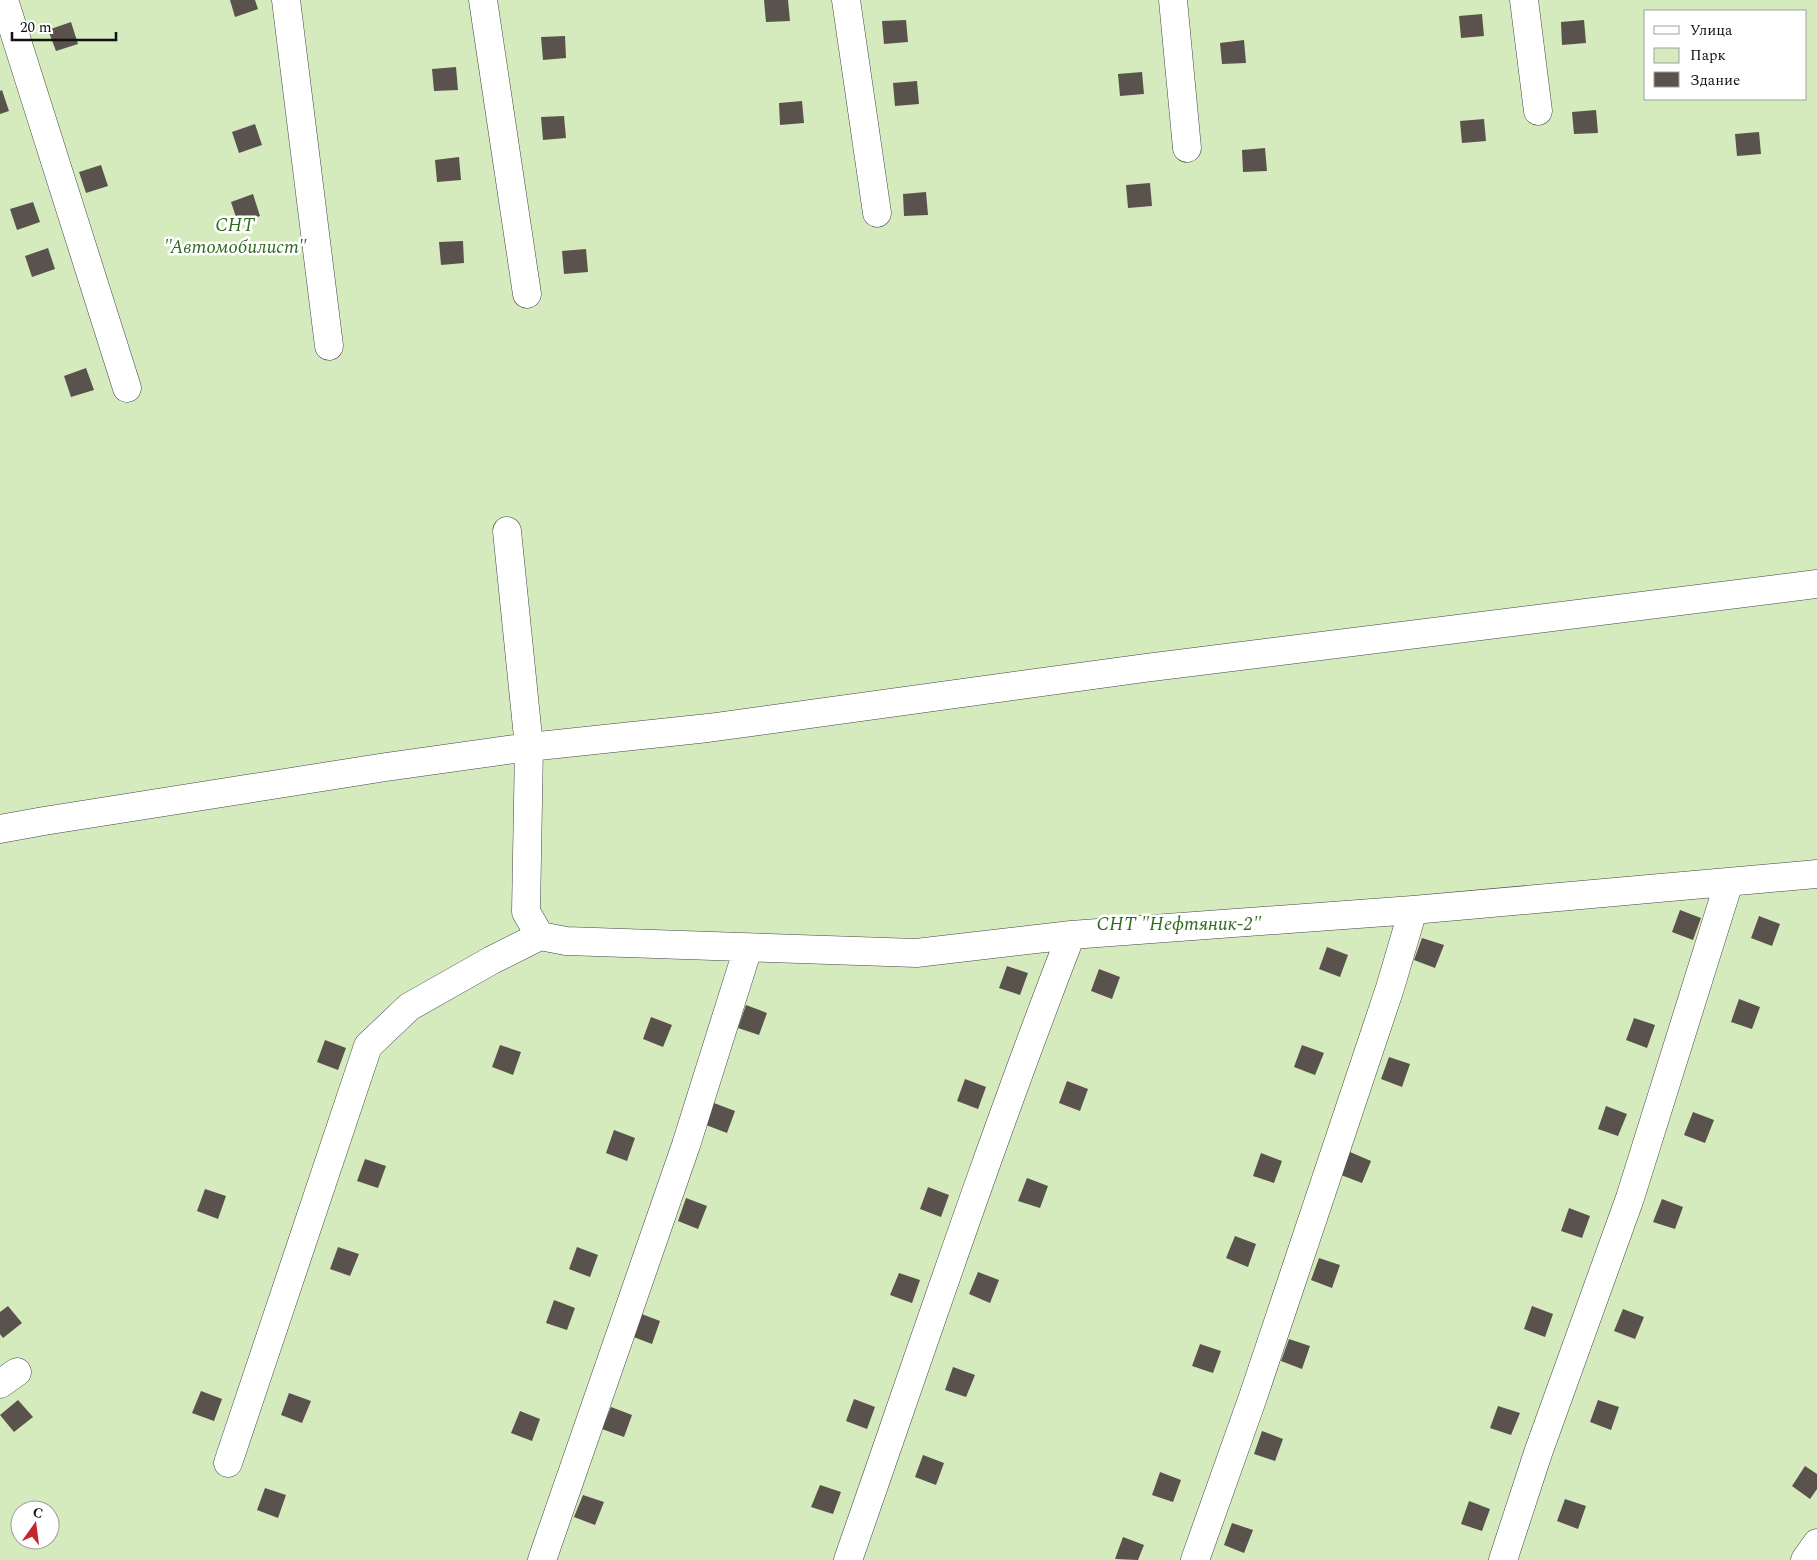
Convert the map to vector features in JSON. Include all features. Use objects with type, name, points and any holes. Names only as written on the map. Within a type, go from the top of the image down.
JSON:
[{"type":"lane","points":[[4,0],[126,388]]},
{"type":"lane","points":[[286,0],[329,346]]},
{"type":"lane","points":[[483,0],[527,294]]},
{"type":"lane","points":[[846,0],[877,212]]},
{"type":"lane","points":[[1173,0],[1187,148]]},
{"type":"lane","points":[[1524,0],[1538,111]]},
{"type":"lane","points":[[507,531],[529,748],[526,912],[540,936]]},
{"type":"lane","points":[[0,829],[376,768],[529,748],[708,728],[1145,668],[1817,584]]},
{"type":"lane","points":[[228,1463],[368,1046],[409,1007],[492,960],[540,936],[566,942],[916,953],[1071,935],[1413,910],[1817,874]]},
{"type":"lane","points":[[1503,1560],[1538,1454],[1630,1198],[1729,882]]},
{"type":"lane","points":[[1195,1560],[1253,1396],[1390,988],[1413,910]]},
{"type":"lane","points":[[848,1560],[944,1284],[1071,935]]},
{"type":"lane","points":[[542,1560],[686,1145],[748,948]]},
{"type":"lane","points":[[1805,1560],[1817,1543]]},
{"type":"green space","name":"СНТ \"Нефтяник-2\"","points":[[0,0],[1817,0],[1817,1560],[0,1560]]},
{"type":"building","points":[[230,0],[255,0],[258,9],[235,17]]},
{"type":"building","points":[[764,0],[788,0],[790,21],[766,22]]},
{"type":"building","points":[[1482,14],[1484,36],[1461,38],[1459,16]]},
{"type":"building","points":[[906,20],[908,42],[884,44],[882,21]]},
{"type":"building","points":[[1584,20],[1586,43],[1562,45],[1561,22]]},
{"type":"building","points":[[71,22],[78,44],[56,51],[48,30]]},
{"type":"building","points":[[565,36],[566,58],[543,60],[541,37]]},
{"type":"building","points":[[1244,40],[1246,63],[1222,64],[1220,43]]},
{"type":"building","points":[[456,67],[458,90],[434,91],[432,69]]},
{"type":"building","points":[[1142,72],[1144,94],[1120,96],[1118,74]]},
{"type":"building","points":[[917,81],[919,104],[895,106],[893,83]]},
{"type":"building","points":[[2,90],[9,111],[0,114],[0,91]]},
{"type":"building","points":[[802,101],[804,123],[780,125],[779,103]]},
{"type":"building","points":[[1596,110],[1598,133],[1574,134],[1572,112]]},
{"type":"building","points":[[564,116],[566,138],[543,140],[541,117]]},
{"type":"building","points":[[1484,119],[1486,141],[1462,143],[1460,121]]},
{"type":"building","points":[[255,124],[262,145],[239,153],[232,132]]},
{"type":"building","points":[[1759,132],[1761,154],[1737,156],[1735,134]]},
{"type":"building","points":[[1265,148],[1267,171],[1243,172],[1242,150]]},
{"type":"building","points":[[459,157],[461,180],[437,182],[435,160]]},
{"type":"building","points":[[101,165],[108,186],[86,193],[79,172]]},
{"type":"building","points":[[1150,183],[1152,206],[1128,208],[1126,185]]},
{"type":"building","points":[[926,192],[928,215],[904,216],[903,194]]},
{"type":"building","points":[[253,194],[260,216],[238,223],[231,202]]},
{"type":"building","points":[[33,202],[40,222],[17,230],[10,209]]},
{"type":"building","points":[[463,241],[464,263],[441,265],[439,242]]},
{"type":"building","points":[[48,248],[55,269],[32,277],[25,256]]},
{"type":"building","points":[[586,249],[588,272],[564,274],[562,251]]},
{"type":"building","points":[[86,368],[94,390],[71,397],[64,376]]},
{"type":"building","points":[[1680,910],[1701,918],[1693,940],[1672,932]]},
{"type":"building","points":[[1759,916],[1780,924],[1772,946],[1751,938]]},
{"type":"building","points":[[1422,938],[1444,945],[1435,968],[1414,960]]},
{"type":"building","points":[[1327,947],[1348,955],[1340,977],[1319,969]]},
{"type":"building","points":[[1007,966],[1028,973],[1020,995],[999,988]]},
{"type":"building","points":[[1099,969],[1120,977],[1112,999],[1091,991]]},
{"type":"building","points":[[1739,999],[1760,1007],[1752,1029],[1731,1022]]},
{"type":"building","points":[[746,1005],[767,1013],[759,1035],[738,1028]]},
{"type":"building","points":[[651,1017],[672,1025],[663,1047],[643,1039]]},
{"type":"building","points":[[1634,1018],[1655,1025],[1647,1048],[1626,1040]]},
{"type":"building","points":[[325,1040],[346,1048],[338,1070],[317,1062]]},
{"type":"building","points":[[500,1045],[521,1052],[513,1075],[492,1067]]},
{"type":"building","points":[[1302,1045],[1324,1053],[1315,1075],[1294,1067]]},
{"type":"building","points":[[1389,1057],[1410,1064],[1402,1087],[1381,1079]]},
{"type":"building","points":[[965,1079],[986,1087],[978,1109],[957,1101]]},
{"type":"building","points":[[1067,1081],[1088,1089],[1080,1111],[1059,1103]]},
{"type":"building","points":[[714,1103],[735,1111],[727,1133],[706,1125]]},
{"type":"building","points":[[1606,1106],[1627,1114],[1618,1136],[1598,1129]]},
{"type":"building","points":[[1693,1112],[1714,1120],[1705,1143],[1684,1135]]},
{"type":"building","points":[[614,1130],[635,1138],[627,1161],[606,1153]]},
{"type":"building","points":[[1350,1152],[1371,1161],[1362,1183],[1341,1175]]},
{"type":"building","points":[[1261,1153],[1282,1161],[1274,1183],[1253,1176]]},
{"type":"building","points":[[365,1159],[386,1166],[378,1188],[357,1181]]},
{"type":"building","points":[[1027,1178],[1048,1186],[1040,1208],[1018,1201]]},
{"type":"building","points":[[928,1187],[949,1195],[941,1217],[920,1209]]},
{"type":"building","points":[[205,1189],[226,1196],[218,1219],[197,1211]]},
{"type":"building","points":[[686,1198],[707,1206],[698,1229],[678,1221]]},
{"type":"building","points":[[1662,1199],[1683,1207],[1675,1229],[1653,1222]]},
{"type":"building","points":[[1569,1208],[1590,1216],[1582,1238],[1561,1231]]},
{"type":"building","points":[[1235,1236],[1256,1244],[1248,1267],[1226,1258]]},
{"type":"building","points":[[338,1247],[359,1254],[350,1276],[330,1269]]},
{"type":"building","points":[[577,1247],[598,1255],[590,1277],[569,1269]]},
{"type":"building","points":[[1319,1258],[1340,1265],[1332,1288],[1311,1280]]},
{"type":"building","points":[[978,1272],[999,1280],[990,1303],[969,1294]]},
{"type":"building","points":[[899,1273],[920,1280],[912,1303],[890,1295]]},
{"type":"building","points":[[554,1300],[575,1308],[567,1330],[546,1323]]},
{"type":"building","points":[[8,1306],[22,1323],[3,1338],[0,1334],[0,1312]]},
{"type":"building","points":[[1532,1306],[1553,1314],[1545,1337],[1524,1329]]},
{"type":"building","points":[[1623,1309],[1644,1317],[1635,1339],[1614,1331]]},
{"type":"building","points":[[639,1313],[660,1321],[652,1344],[631,1336]]},
{"type":"building","points":[[1289,1339],[1310,1346],[1302,1369],[1281,1361]]},
{"type":"building","points":[[1200,1344],[1221,1351],[1213,1373],[1192,1366]]},
{"type":"building","points":[[953,1367],[975,1375],[966,1397],[945,1390]]},
{"type":"building","points":[[201,1391],[222,1399],[214,1421],[192,1413]]},
{"type":"building","points":[[289,1393],[311,1401],[302,1423],[281,1415]]},
{"type":"building","points":[[854,1399],[875,1407],[867,1429],[846,1421]]},
{"type":"building","points":[[18,1400],[33,1417],[14,1432],[0,1415]]},
{"type":"building","points":[[1598,1400],[1619,1407],[1611,1430],[1590,1422]]},
{"type":"building","points":[[1498,1406],[1520,1413],[1511,1435],[1490,1428]]},
{"type":"building","points":[[611,1407],[632,1415],[624,1437],[602,1429]]},
{"type":"building","points":[[520,1411],[540,1419],[532,1441],[511,1433]]},
{"type":"building","points":[[1262,1431],[1283,1439],[1275,1461],[1254,1454]]},
{"type":"building","points":[[923,1455],[944,1463],[936,1485],[915,1477]]},
{"type":"building","points":[[1805,1466],[1817,1474],[1817,1489],[1810,1499],[1792,1486]]},
{"type":"building","points":[[1160,1472],[1181,1480],[1173,1502],[1152,1495]]},
{"type":"building","points":[[820,1485],[841,1492],[833,1514],[811,1507]]},
{"type":"building","points":[[265,1488],[286,1495],[278,1518],[257,1510]]},
{"type":"building","points":[[583,1495],[604,1502],[595,1525],[574,1517]]},
{"type":"building","points":[[1565,1499],[1586,1506],[1578,1529],[1557,1521]]},
{"type":"building","points":[[1469,1501],[1490,1509],[1482,1531],[1461,1524]]},
{"type":"building","points":[[1232,1523],[1253,1530],[1244,1553],[1224,1545]]},
{"type":"building","points":[[1123,1537],[1144,1545],[1138,1560],[1115,1559]]},
{"type":"park label","name":"СНТ \"Автомобилист\"","points":[[235,235]]}]
